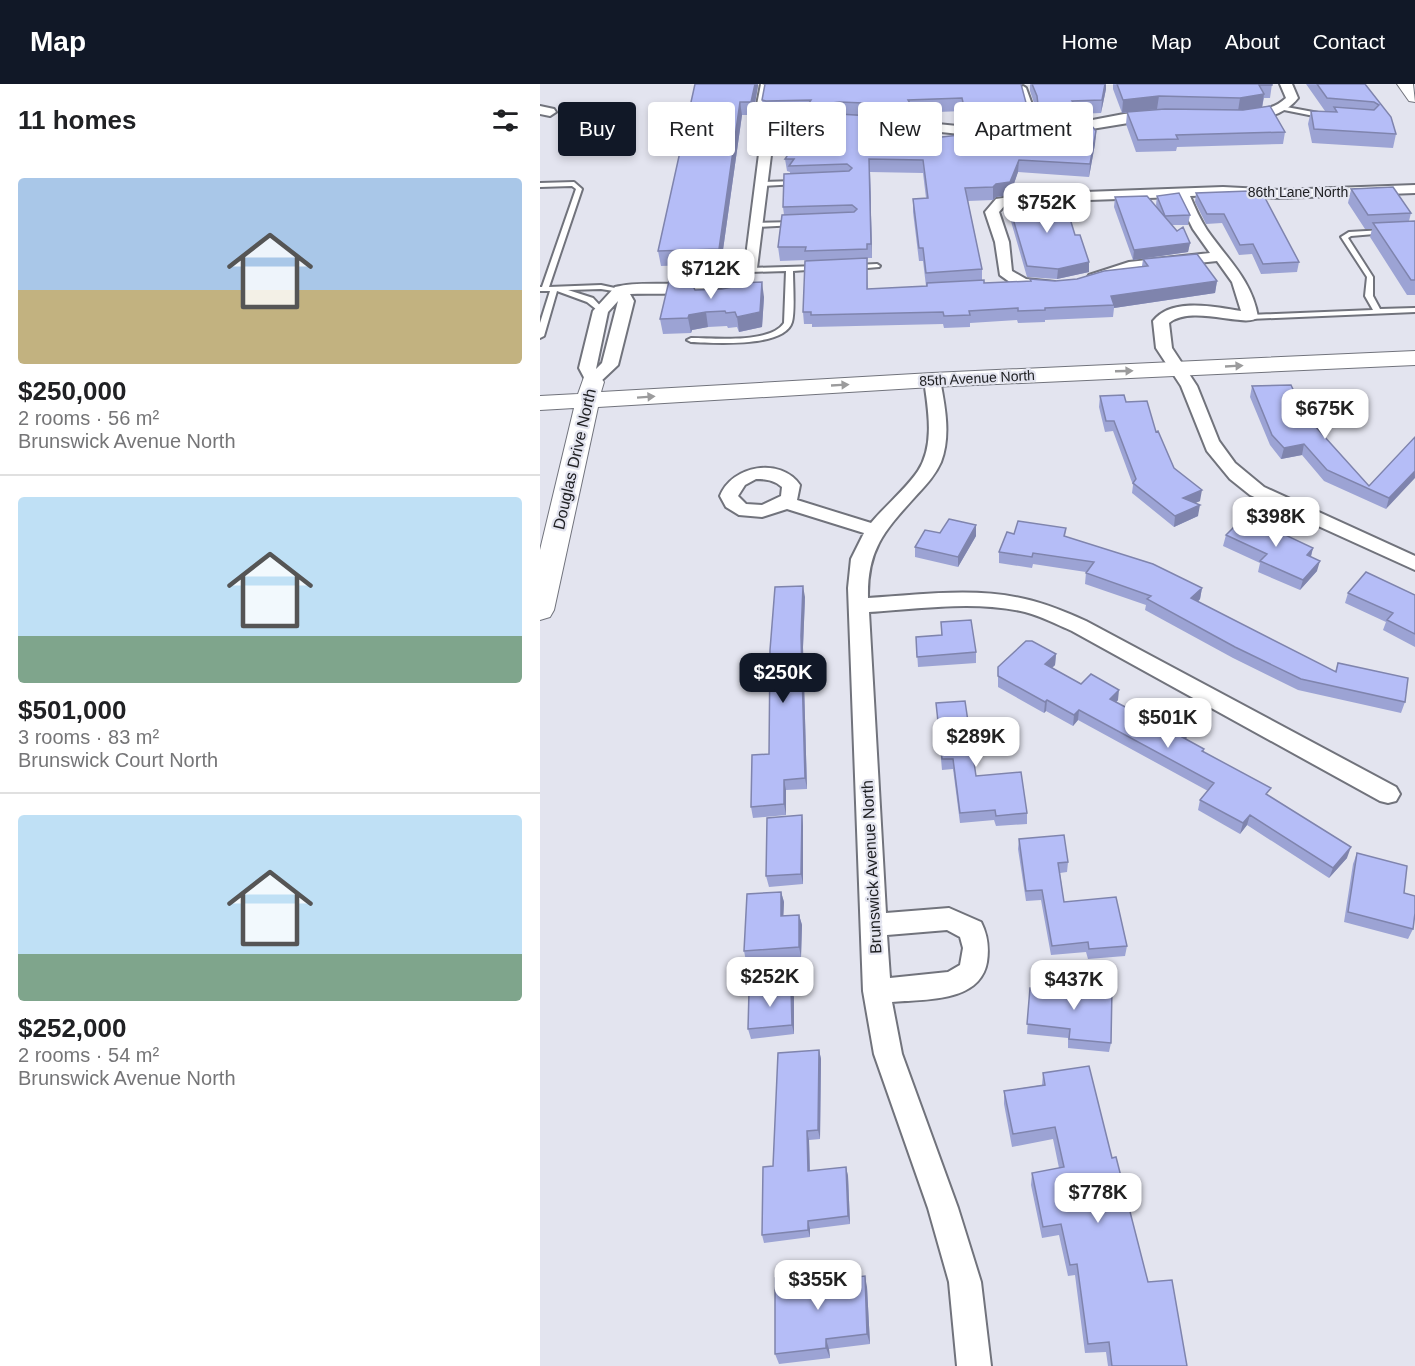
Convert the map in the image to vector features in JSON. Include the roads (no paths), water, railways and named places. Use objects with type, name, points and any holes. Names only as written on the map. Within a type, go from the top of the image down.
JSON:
[{"type":"main road","points":[[1405,84],[1415,97]]},
{"type":"main road","name":"85th Avenue North","points":[[540,403],[590,389],[847,364],[1415,338]]},
{"type":"main road","name":"85th Avenue North","points":[[540,382],[590,389],[932,380],[1415,358]]},
{"type":"main road","points":[[1350,361],[1394,366],[1415,365]]},
{"type":"main road","name":"Douglas Drive North","points":[[540,609],[551,545],[590,389]]},
{"type":"street","points":[[1230,115],[1256,115],[1281,108],[1292,98],[1286,84]]},
{"type":"street","points":[[1093,123],[1137,116],[1173,114]]},
{"type":"street","points":[[620,290],[722,284],[735,281],[750,270],[765,156]]},
{"type":"street","name":"86th Lane North","points":[[1014,280],[1005,272],[1002,242],[992,212],[1001,202],[1030,198],[1223,191],[1266,195],[1415,189]]},
{"type":"street","points":[[1182,193],[1193,218],[1234,271],[1244,288],[1250,317],[1204,311],[1174,313],[1161,321],[1162,349],[1187,382],[1207,437],[1218,457],[1257,491],[1414,562]]},
{"type":"street","points":[[1084,282],[1129,266],[1221,256]]},
{"type":"street","points":[[1014,280],[1036,285],[1065,284]]},
{"type":"street","name":"Douglas Drive North","points":[[620,290],[626,301],[610,365],[590,389],[587,368],[601,311],[620,290]]},
{"type":"street","name":"Brunswick Avenue North","points":[[932,380],[938,428],[935,449],[928,469],[914,488],[874,530],[858,567],[858,606],[877,991],[888,1054],[943,1209],[965,1282],[974,1366]]},
{"type":"street","points":[[785,502],[874,530]]},
{"type":"street","points":[[858,606],[986,601],[1019,604],[1050,613],[1079,626],[1388,794]]},
{"type":"street","points":[[873,925],[949,919],[972,930],[975,948],[972,971],[953,984],[877,991]]},
{"type":"lane","points":[[760,102],[763,85]]},
{"type":"lane","points":[[1023,88],[1028,102]]},
{"type":"lane","points":[[1281,108],[1328,116]]},
{"type":"lane","points":[[761,184],[804,183]]},
{"type":"lane","points":[[540,185],[574,184],[579,189],[546,288],[540,336]]},
{"type":"lane","points":[[756,225],[799,224]]},
{"type":"lane","points":[[1378,312],[1369,296],[1371,277],[1344,237],[1349,234],[1396,232]]},
{"type":"lane","points":[[845,267],[877,266]]},
{"type":"lane","points":[[750,270],[823,268]]},
{"type":"lane","points":[[691,340],[756,338],[782,333],[788,323],[790,269]]},
{"type":"lane","points":[[999,284],[1014,280]]},
{"type":"lane","points":[[546,288],[601,287],[620,290]]},
{"type":"lane","points":[[546,288],[590,300],[601,311]]},
{"type":"lane","points":[[1250,317],[1415,310]]}]
